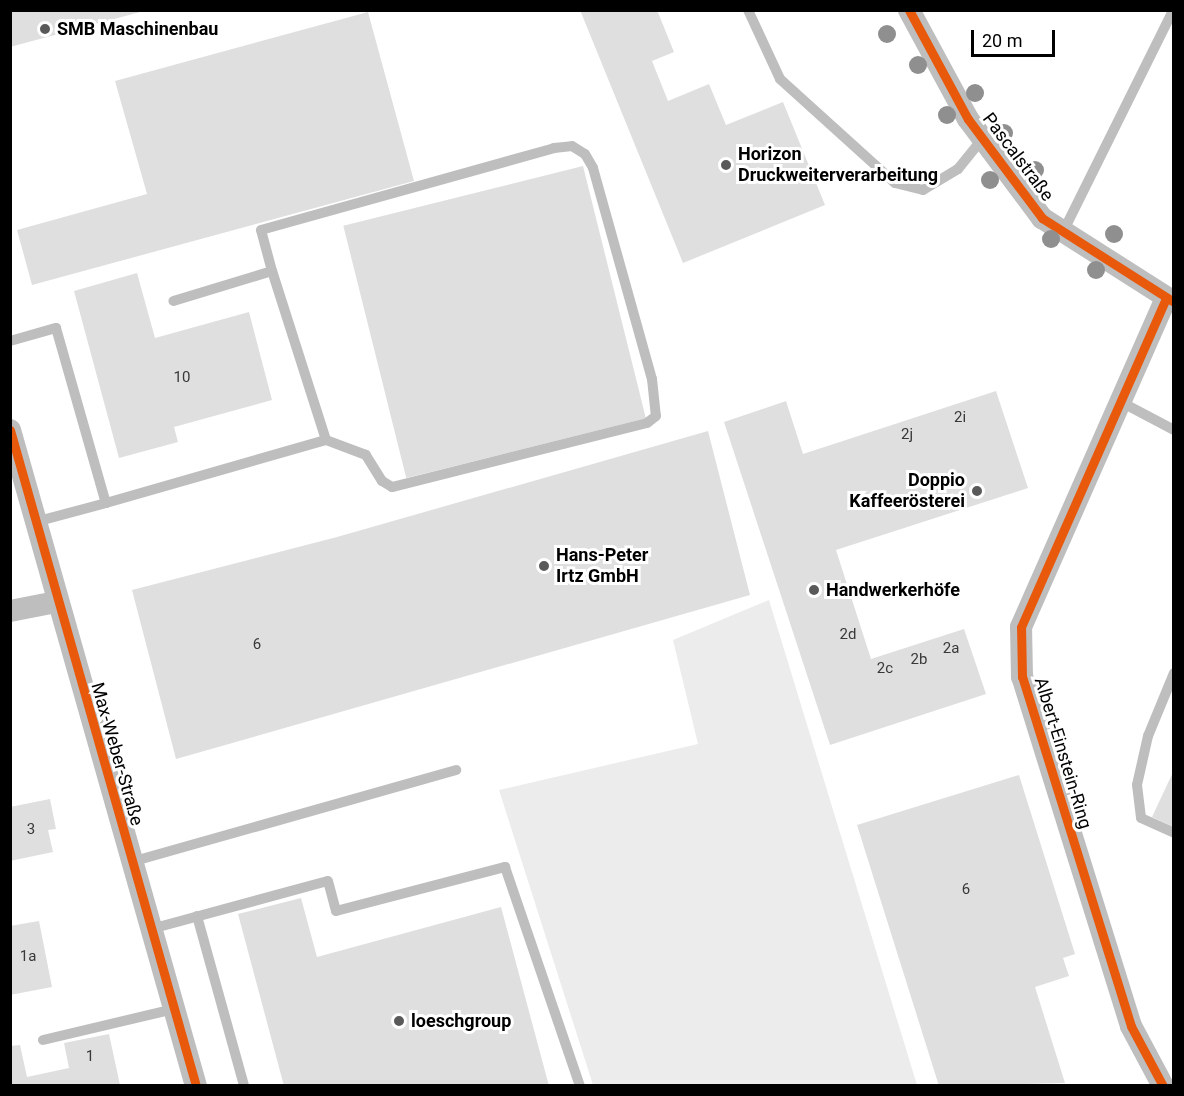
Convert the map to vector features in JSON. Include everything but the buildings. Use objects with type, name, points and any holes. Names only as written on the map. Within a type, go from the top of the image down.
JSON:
[{"type":"street","name":"Pascalstraße","points":[[909,10],[982,138],[1042,218],[1170,300]]},
{"type":"street","name":"Albert-Einstein-Ring","points":[[1163,1086],[1131,1026],[1022,677],[1021,627],[1121,402],[1170,300]]},
{"type":"street","name":"Max-Weber-Straße","points":[[10,430],[56,602],[196,1086]]},
{"type":"street","points":[[10,611],[56,602]]},
{"type":"lane","points":[[748,10],[780,79],[896,183],[922,190],[958,169],[982,138]]},
{"type":"lane","points":[[1064,232],[1173,10]]},
{"type":"lane","points":[[35,522],[326,440],[366,455],[382,481],[392,487],[647,423],[656,416],[652,379],[593,168],[585,154],[572,146],[554,148],[261,230],[326,440]]},
{"type":"lane","points":[[173,301],[272,271]]},
{"type":"lane","points":[[10,341],[56,328],[106,503]]},
{"type":"lane","points":[[1121,402],[1173,430]]},
{"type":"lane","points":[[1173,674],[1148,736],[1137,785],[1141,818],[1173,833]]},
{"type":"lane","points":[[131,862],[456,770]]},
{"type":"lane","points":[[150,929],[328,881],[336,911],[505,867],[580,1086]]},
{"type":"lane","points":[[198,916],[244,1086]]},
{"type":"lane","points":[[43,1040],[174,1009]]},
{"type":"shaded area","points":[[769,600],[917,1085],[593,1085],[499,790],[698,744],[673,640]]},
{"type":"cycle path","points":[[909,10],[968,119],[1042,218],[1174,302]]},
{"type":"cycle path","points":[[1163,1086],[1131,1026],[1022,677],[1021,627],[1166,299]]},
{"type":"cycle path","points":[[10,430],[196,1086]]},
{"type":"place","name":"SMB Maschinenbau","points":[[45,29]]},
{"type":"place","name":"Horizon Druckweiterverarbeitung","points":[[726,165]]},
{"type":"place","name":"Doppio Kaffeerösterei","points":[[977,491]]},
{"type":"place","name":"Hans-Peter Irtz GmbH","points":[[544,566]]},
{"type":"place","name":"Handwerkerhöfe","points":[[814,590]]},
{"type":"place","name":"loeschgroup","points":[[399,1021]]}]
